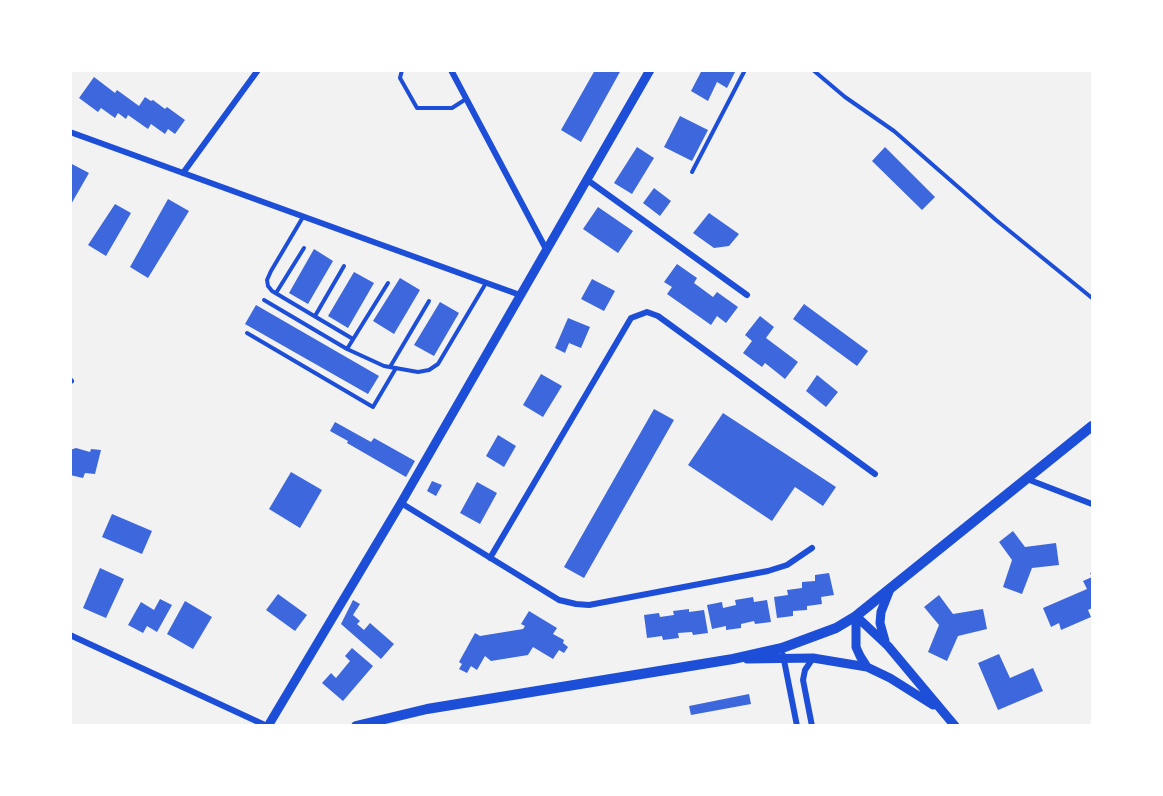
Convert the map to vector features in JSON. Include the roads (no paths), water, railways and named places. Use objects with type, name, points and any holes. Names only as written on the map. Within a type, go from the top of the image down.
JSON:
[{"type":"main road","points":[[356,726],[427,709],[733,659],[783,653],[856,616],[1092,426]]},
{"type":"street","points":[[183,173],[258,70]]},
{"type":"street","points":[[451,70],[546,249]]},
{"type":"street","points":[[70,634],[268,726],[401,503],[650,70]]},
{"type":"street","points":[[70,132],[520,295]]},
{"type":"street","points":[[586,179],[747,295]]},
{"type":"street","points":[[490,558],[631,318],[646,312],[658,316],[875,474]]},
{"type":"street","points":[[1026,479],[1092,504]]},
{"type":"street","points":[[401,503],[559,600],[576,604],[589,605],[768,571],[787,565],[812,548]]},
{"type":"street","points":[[888,646],[880,623],[881,612],[890,589]]},
{"type":"street","points":[[856,616],[888,646],[955,726]]},
{"type":"street","points":[[856,616],[856,647],[867,667]]},
{"type":"street","points":[[797,726],[783,653],[867,667],[890,678],[942,711]]},
{"type":"street","points":[[812,726],[803,680],[805,670],[813,658]]},
{"type":"lane","points":[[402,70],[400,78],[417,108],[452,108],[466,99]]},
{"type":"lane","points":[[692,172],[745,70]]},
{"type":"lane","points":[[813,70],[845,97],[894,131],[996,220],[1092,298]]},
{"type":"lane","points":[[303,216],[267,280],[268,286],[353,339]]},
{"type":"lane","points":[[276,293],[304,248]]},
{"type":"lane","points":[[315,316],[344,266]]},
{"type":"lane","points":[[264,300],[347,349],[393,368],[418,372],[429,370],[438,364],[486,282]]},
{"type":"lane","points":[[347,349],[388,283]]},
{"type":"lane","points":[[247,333],[373,407],[429,301]]}]
